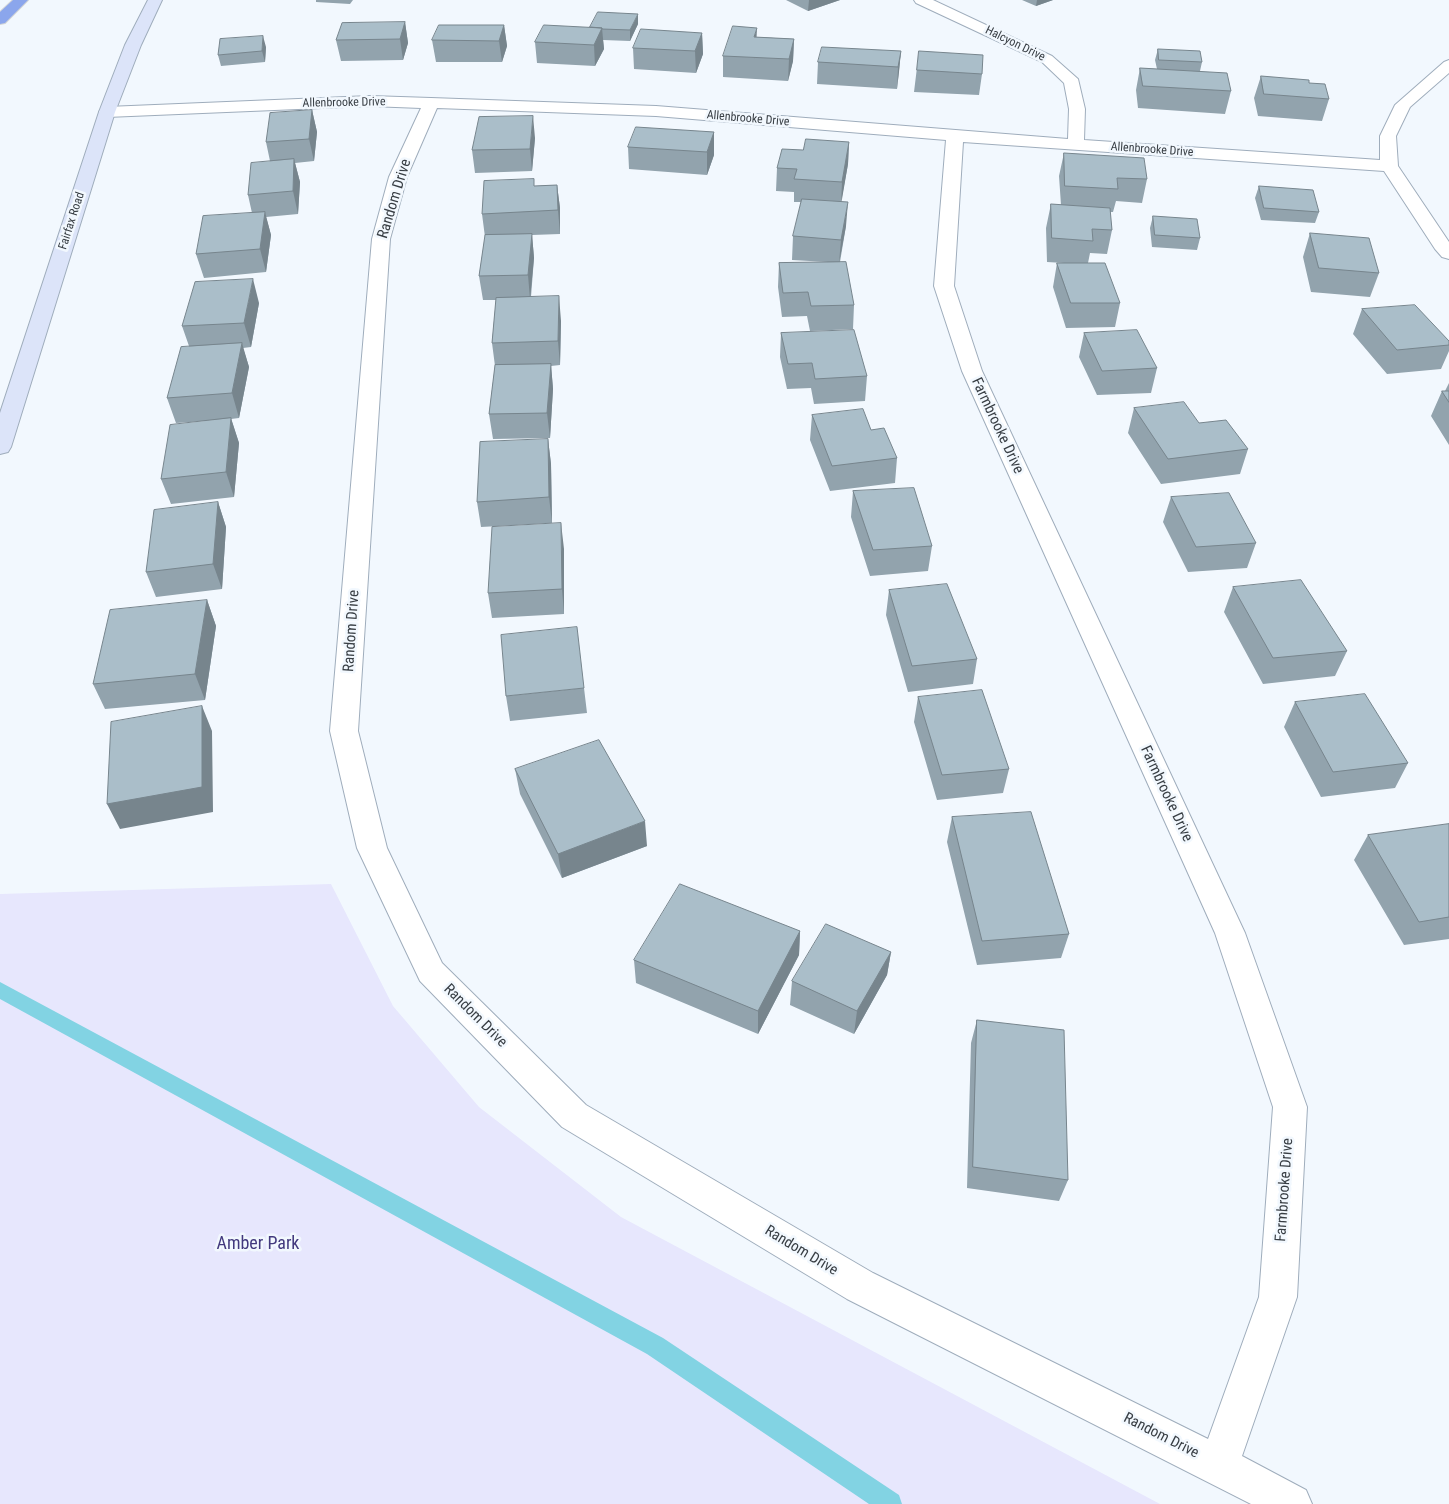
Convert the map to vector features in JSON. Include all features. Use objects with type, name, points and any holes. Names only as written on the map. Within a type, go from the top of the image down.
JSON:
[{"type":"highway","points":[[0,20],[21,0]]},
{"type":"street","name":"Fairfax Road","points":[[0,448],[107,112],[133,45],[156,0]]},
{"type":"street","name":"Halcyon Drive","points":[[921,0],[1047,58],[1072,82],[1077,109],[1076,145]]},
{"type":"street","points":[[1449,65],[1403,105],[1388,136],[1389,166],[1449,253]]},
{"type":"street","name":"Allenbrooke Drive","points":[[107,112],[370,101],[656,112],[1076,145],[1389,166]]},
{"type":"street","name":"Random Drive","points":[[431,103],[398,178],[381,239],[344,732],[372,848],[431,972],[574,1116],[860,1286],[1292,1504]]},
{"type":"street","name":"Farmbrooke Drive","points":[[955,136],[944,286],[972,371],[1230,933],[1290,1107],[1278,1297],[1219,1466]]},
{"type":"green space","name":"Amber Park","points":[[331,884],[393,1006],[479,1107],[621,1217],[1160,1504],[0,1504],[0,894]]},
{"type":"building","points":[[598,12],[638,14],[630,30],[590,27]]},
{"type":"building","points":[[405,22],[400,39],[336,40],[342,23]]},
{"type":"building","points":[[439,25],[504,25],[499,41],[432,40]]},
{"type":"building","points":[[544,25],[602,28],[594,45],[535,42]]},
{"type":"building","points":[[733,26],[757,28],[754,37],[794,39],[789,59],[723,56]]},
{"type":"building","points":[[641,29],[702,33],[695,51],[633,48]]},
{"type":"building","points":[[263,36],[262,51],[218,55],[220,39]]},
{"type":"building","points":[[822,47],[901,51],[898,67],[818,62]]},
{"type":"building","points":[[1158,49],[1200,51],[1202,62],[1159,60]]},
{"type":"building","points":[[919,51],[983,55],[982,74],[917,70]]},
{"type":"building","points":[[1140,68],[1227,73],[1231,91],[1143,86]]},
{"type":"building","points":[[1261,76],[1309,80],[1309,83],[1325,84],[1329,99],[1264,94]]},
{"type":"building","points":[[312,110],[309,139],[266,142],[270,113]]},
{"type":"building","points":[[533,116],[530,149],[472,150],[479,117]]},
{"type":"building","points":[[636,127],[714,132],[707,152],[628,147]]},
{"type":"building","points":[[806,139],[849,142],[842,182],[794,179],[797,169],[777,168],[782,149],[803,150]]},
{"type":"building","points":[[1064,153],[1144,158],[1147,179],[1117,178],[1118,189],[1065,186]]},
{"type":"building","points":[[294,159],[293,191],[248,195],[251,163]]},
{"type":"building","points":[[534,179],[534,186],[557,185],[558,210],[482,214],[484,181]]},
{"type":"building","points":[[1259,186],[1313,190],[1319,212],[1264,208]]},
{"type":"building","points":[[802,199],[848,202],[841,240],[793,236]]},
{"type":"building","points":[[1051,204],[1110,208],[1112,230],[1092,229],[1093,241],[1052,238]]},
{"type":"building","points":[[265,212],[260,249],[196,254],[203,216]]},
{"type":"building","points":[[1153,216],[1197,219],[1200,238],[1155,235]]},
{"type":"building","points":[[1310,233],[1369,238],[1379,273],[1319,268]]},
{"type":"building","points":[[532,234],[528,275],[479,276],[485,235]]},
{"type":"building","points":[[846,262],[854,305],[811,306],[808,292],[783,293],[779,263]]},
{"type":"building","points":[[1057,263],[1105,263],[1120,303],[1071,303]]},
{"type":"building","points":[[253,279],[244,323],[182,326],[195,282]]},
{"type":"building","points":[[559,296],[558,341],[492,343],[496,298]]},
{"type":"building","points":[[1415,305],[1449,341],[1449,345],[1397,350],[1362,309]]},
{"type":"building","points":[[854,330],[867,376],[815,379],[812,363],[788,364],[781,333]]},
{"type":"building","points":[[1137,330],[1157,368],[1102,371],[1084,333]]},
{"type":"building","points":[[242,343],[232,393],[167,398],[181,347]]},
{"type":"building","points":[[551,364],[547,413],[489,414],[495,365]]},
{"type":"building","points":[[1442,391],[1449,391],[1449,402]]},
{"type":"building","points":[[1184,402],[1199,423],[1226,420],[1248,449],[1168,459],[1134,408]]},
{"type":"building","points":[[863,409],[871,430],[884,428],[897,458],[832,466],[812,415]]},
{"type":"building","points":[[231,418],[226,472],[161,479],[170,425]]},
{"type":"building","points":[[548,439],[549,497],[477,502],[480,442]]},
{"type":"building","points":[[914,488],[932,546],[873,550],[853,491]]},
{"type":"building","points":[[1229,493],[1256,543],[1196,547],[1171,497]]},
{"type":"building","points":[[218,502],[213,564],[146,572],[154,510]]},
{"type":"building","points":[[561,523],[562,589],[488,593],[492,527]]},
{"type":"building","points":[[1301,580],[1347,651],[1273,658],[1233,587]]},
{"type":"building","points":[[947,584],[977,659],[912,666],[889,590]]},
{"type":"building","points":[[207,600],[195,674],[93,684],[110,610]]},
{"type":"building","points":[[577,627],[584,688],[506,696],[501,635]]},
{"type":"building","points":[[982,690],[1009,769],[942,775],[918,697]]},
{"type":"building","points":[[1365,694],[1408,763],[1333,772],[1295,702]]},
{"type":"building","points":[[202,706],[202,787],[107,804],[111,722]]},
{"type":"building","points":[[599,740],[645,821],[558,854],[515,769]]},
{"type":"building","points":[[1031,812],[1069,934],[982,941],[952,817]]},
{"type":"building","points":[[1449,824],[1449,917],[1419,922],[1368,835]]},
{"type":"building","points":[[680,884],[800,931],[758,1011],[634,960]]},
{"type":"building","points":[[826,924],[891,952],[857,1011],[792,981]]},
{"type":"building","points":[[977,1020],[1064,1030],[1068,1180],[973,1167]]},
{"type":"waterway","points":[[0,990],[655,1346],[890,1504]]}]
